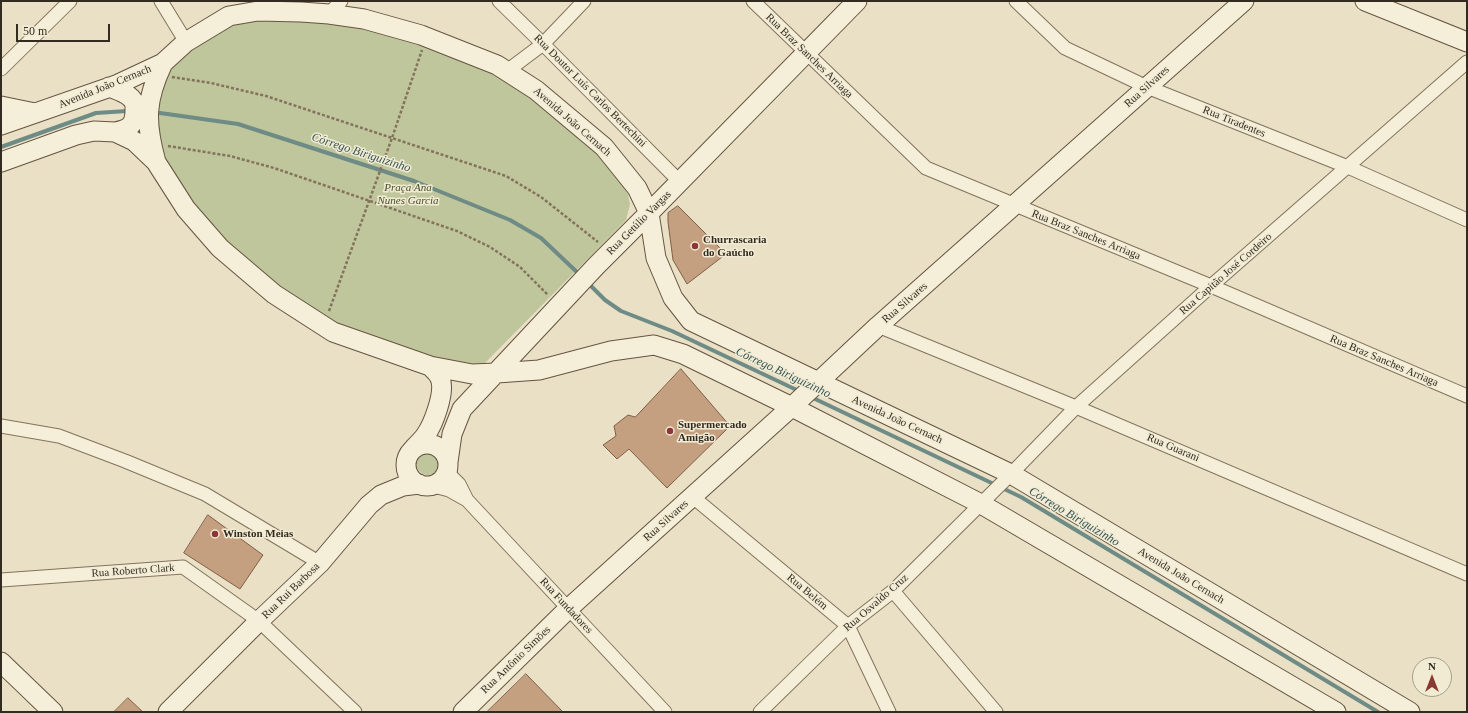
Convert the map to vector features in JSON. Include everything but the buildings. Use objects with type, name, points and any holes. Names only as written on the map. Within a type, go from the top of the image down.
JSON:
[{"type":"main road","name":"Rua Getúlio Vargas","points":[[447,467],[452,434],[462,409],[596,266],[649,214],[857,1]]},
{"type":"main road","name":"Rua Silvares","points":[[569,608],[805,395],[878,326],[1244,1]]},
{"type":"main road","points":[[1364,1],[1467,42]]},
{"type":"main road","name":"Avenida João Cernach","points":[[1,125],[109,87],[166,70],[186,42],[229,16],[258,11],[302,12],[335,8],[364,19],[421,35],[497,65],[536,90],[604,147],[637,188],[649,214],[656,258],[674,298],[691,321],[805,395],[987,499],[1336,712]]},
{"type":"main road","points":[[159,154],[150,139],[147,120],[149,103],[155,80],[166,70]]},
{"type":"main road","points":[[109,87],[124,92],[132,98],[135,103],[135,116],[133,124],[125,130],[115,132]]},
{"type":"main road","points":[[1,106],[37,113]]},
{"type":"main road","name":"Avenida João Cernach","points":[[1,162],[76,134],[94,131],[115,132],[134,141],[159,154],[186,209],[220,248],[274,294],[333,332],[430,366],[472,374],[538,370],[611,351],[654,345],[805,395],[1008,477],[1410,712]]},
{"type":"main road","points":[[414,448],[426,444],[438,446],[443,450],[447,467],[440,481],[424,485],[413,480],[408,474],[406,468],[406,460],[409,453],[425,436],[437,412],[442,385],[436,371],[430,366]]},
{"type":"main road","name":"Rua Rui Barbosa","points":[[168,712],[259,621],[320,563],[369,505],[381,494],[403,486],[424,485]]},
{"type":"main road","name":"Rua Antônio Simões","points":[[463,712],[569,608]]},
{"type":"main road","points":[[1,662],[53,712]]},
{"type":"street","points":[[1,69],[70,1]]},
{"type":"street","points":[[161,1],[186,42]]},
{"type":"street","name":"Rua Doutor Luís Carlos Bertechini","points":[[499,1],[680,182]]},
{"type":"street","points":[[507,71],[543,44],[584,1]]},
{"type":"street","name":"Rua Braz Sanches Arriaga","points":[[753,1],[806,54],[926,168],[1014,206],[1211,286],[1467,396]]},
{"type":"street","name":"Rua Tiradentes","points":[[1016,1],[1065,48],[1147,87],[1348,167],[1467,220]]},
{"type":"street","name":"Rua Capitão José Cordeiro","points":[[987,499],[1076,407],[1211,286],[1467,62]]},
{"type":"street","name":"Rua Guarani","points":[[878,326],[1076,407],[1467,574]]},
{"type":"street","points":[[1,426],[59,436],[205,494],[320,563]]},
{"type":"street","name":"Rua Fundadores","points":[[447,467],[459,484],[467,500],[665,712]]},
{"type":"street","name":"Rua Fundadores","points":[[424,485],[449,490],[467,500]]},
{"type":"street","name":"Rua Belém","points":[[693,497],[848,626],[889,712]]},
{"type":"street","name":"Rua Osvaldo Cruz","points":[[760,712],[848,626],[893,591],[987,499]]},
{"type":"street","name":"Rua Roberto Clark","points":[[1,580],[182,567],[259,621],[355,712]]},
{"type":"street","points":[[893,591],[996,712]]},
{"type":"path","points":[[328,316],[424,46]]},
{"type":"path","points":[[166,70],[211,83],[266,96],[506,176],[541,197],[598,242]]},
{"type":"path","points":[[159,154],[230,156],[274,168],[458,231],[490,247],[520,267],[548,294],[543,300]]},
{"type":"path","points":[[594,247],[603,238]]},
{"type":"green space","name":"Praça Ana Nunes Garcia","points":[[267,18],[330,21],[395,33],[497,71],[583,136],[626,186],[630,204],[626,220],[484,364],[464,366],[438,361],[329,321],[265,279],[214,231],[177,181],[165,162],[152,126],[165,74],[180,57],[218,31],[240,22]]},
{"type":"green space","points":[[423,451],[433,451],[440,458],[440,468],[433,475],[423,475],[416,468],[416,458]]},
{"type":"waterway","name":"Córrego Biriguizinho","points":[[1,147],[96,113],[127,111]]},
{"type":"waterway","name":"Córrego Biriguizinho","points":[[160,113],[238,124],[414,181],[510,220],[541,238],[580,275]]},
{"type":"waterway","name":"Córrego Biriguizinho","points":[[588,283],[605,300],[621,311],[672,331],[801,392]]},
{"type":"waterway","name":"Córrego Biriguizinho","points":[[811,397],[1021,497],[1378,712]]},
{"type":"place","name":"Churrascaria do Gaúcho","points":[[695,246]]},
{"type":"place","name":"Supermercado Amigão","points":[[670,431]]},
{"type":"place","name":"Winston Meias","points":[[215,534]]}]
